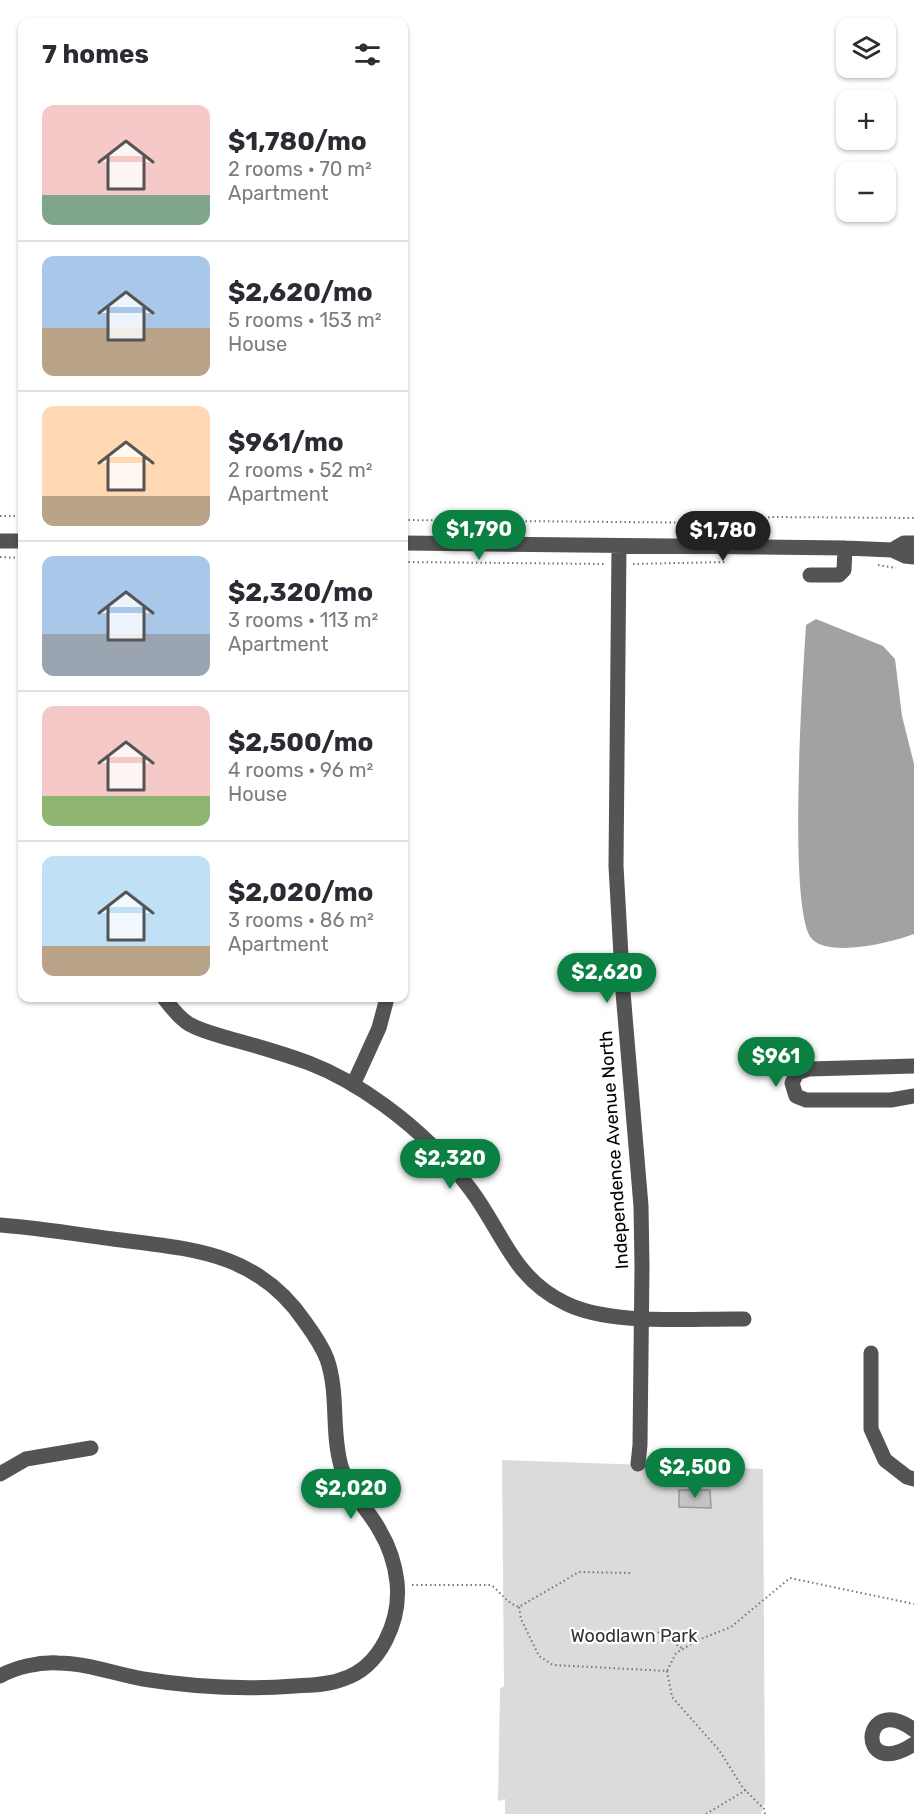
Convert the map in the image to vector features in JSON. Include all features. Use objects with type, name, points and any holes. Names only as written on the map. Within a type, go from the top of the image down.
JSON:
[{"type":"street","points":[[0,541],[18,541]]},
{"type":"street","points":[[408,543],[619,546],[845,556],[892,550],[904,543],[914,543]]},
{"type":"street","name":"Independence Avenue North","points":[[619,546],[616,866],[622,981],[641,1206],[642,1318],[638,1464]]},
{"type":"street","points":[[892,550],[914,557]]},
{"type":"street","points":[[810,575],[839,575],[844,570],[845,556]]},
{"type":"street","points":[[167,1002],[189,1024],[311,1064],[352,1085],[383,1105],[415,1130],[445,1159],[471,1191],[525,1274],[543,1292],[567,1305],[615,1317],[744,1319]]},
{"type":"street","points":[[352,1085],[379,1028],[386,1002]]},
{"type":"street","points":[[914,1066],[809,1069],[798,1073],[792,1083],[796,1096],[806,1100],[891,1100],[914,1096]]},
{"type":"street","points":[[0,1225],[184,1248],[216,1255],[245,1267],[272,1285],[295,1307],[327,1359],[334,1392],[337,1448],[342,1470],[357,1500],[380,1529],[390,1552],[397,1584],[395,1610],[389,1636],[379,1654],[361,1671],[344,1679],[324,1684],[266,1688],[204,1686],[144,1679],[58,1662],[31,1665],[0,1676]]},
{"type":"street","points":[[871,1353],[871,1429],[885,1460],[907,1477],[914,1479]]},
{"type":"street","points":[[0,1474],[26,1459],[91,1448]]},
{"type":"street","points":[[914,1730],[899,1720],[890,1719],[881,1721],[871,1738],[872,1745],[877,1750],[890,1755],[897,1754],[914,1744]]},
{"type":"path","points":[[0,516],[18,516]]},
{"type":"path","points":[[408,520],[727,523],[771,517],[914,518]]},
{"type":"path","points":[[845,556],[891,568],[902,568]]},
{"type":"path","points":[[0,557],[18,558]]},
{"type":"path","points":[[408,562],[696,564],[729,562]]},
{"type":"path","points":[[519,1607],[579,1572],[631,1573]]},
{"type":"path","points":[[765,1814],[764,1809],[746,1790],[719,1750],[672,1697],[667,1671],[676,1653],[731,1627],[790,1578],[914,1604]]},
{"type":"path","points":[[397,1584],[491,1585],[500,1591],[508,1603],[519,1607]]},
{"type":"path","points":[[519,1607],[521,1618],[539,1656],[553,1665],[667,1671]]},
{"type":"path","points":[[631,1632],[658,1632],[683,1649]]},
{"type":"path","points":[[706,1814],[746,1790]]},
{"type":"green space","name":"Woodlawn Park","points":[[502,1460],[763,1469],[765,1802],[761,1814],[505,1814],[505,1799],[498,1801],[500,1689],[504,1686]]},
{"type":"shaded area","points":[[816,619],[883,646],[895,659],[902,716],[914,764],[914,934],[862,947],[821,945],[812,939],[804,920],[798,840],[800,738],[806,625]]},
{"type":"building","points":[[679,1490],[710,1490],[711,1508],[679,1507]]}]
